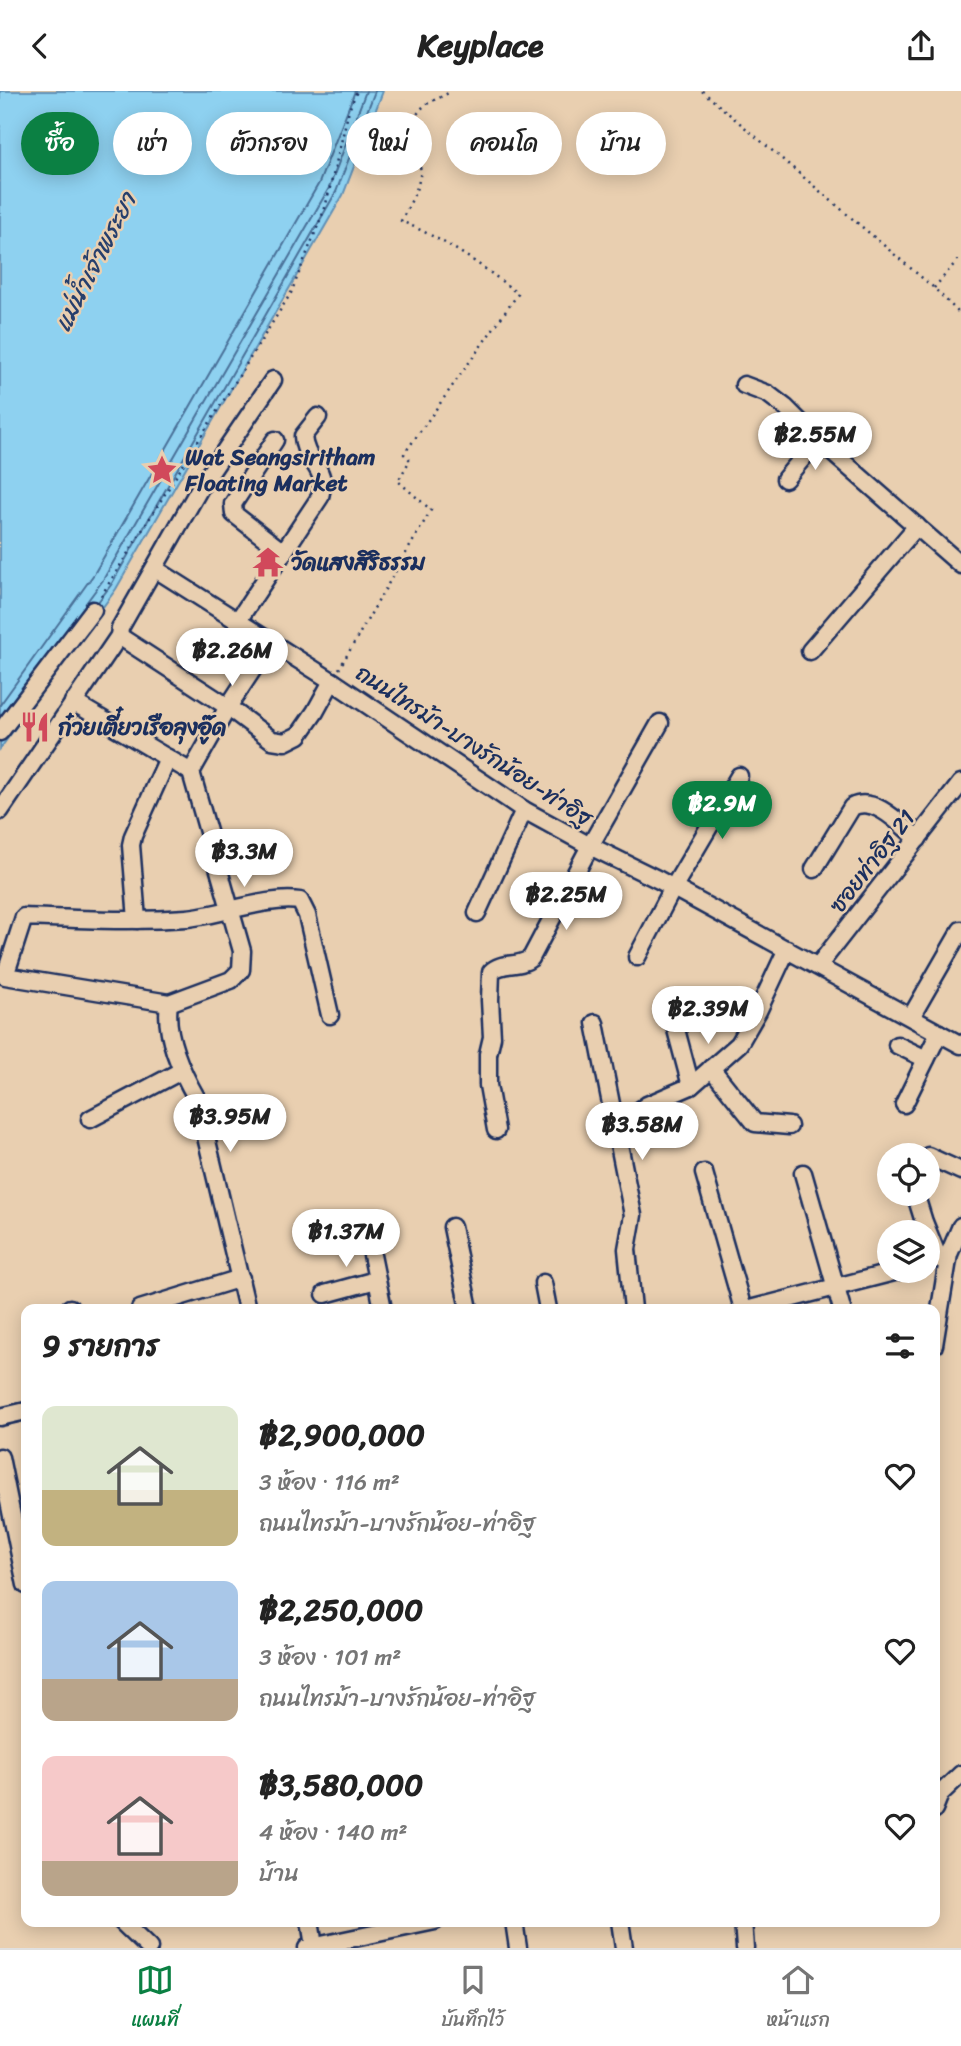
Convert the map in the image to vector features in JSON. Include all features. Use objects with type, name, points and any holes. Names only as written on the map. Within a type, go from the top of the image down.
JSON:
[{"type":"street","points":[[0,811],[119,636],[120,628],[201,486],[273,380]]},
{"type":"street","points":[[744,385],[768,394],[785,407],[818,440],[961,565]]},
{"type":"street","points":[[237,622],[320,497],[323,485],[321,473],[309,458],[303,436],[318,417]]},
{"type":"street","points":[[275,440],[233,504],[234,514],[283,552]]},
{"type":"street","points":[[785,479],[818,440]]},
{"type":"street","points":[[810,651],[917,526]]},
{"type":"street","name":"ถนนไทรม้า-บางรักน้อย-ท่าอิฐ","points":[[157,571],[332,681],[524,810],[787,949],[961,1045]]},
{"type":"street","points":[[0,732],[93,610]]},
{"type":"street","points":[[119,636],[228,707],[272,740],[285,741],[299,735],[316,712],[332,681]]},
{"type":"street","points":[[191,772],[228,707],[270,643]]},
{"type":"street","points":[[73,702],[191,772],[231,910],[242,951],[241,970],[231,981],[169,1003],[5,976],[24,918],[190,918],[231,910],[290,899],[300,901],[307,915],[330,1015]]},
{"type":"street","points":[[496,1130],[488,1085],[488,1055],[492,1037],[491,972],[496,967],[523,964],[531,958],[590,846],[660,723]]},
{"type":"street","points":[[137,920],[131,845],[168,758]]},
{"type":"street","points":[[637,957],[673,888],[739,776]]},
{"type":"street","name":"ซอยท่าอิฐ 21","points":[[818,966],[961,783]]},
{"type":"street","points":[[814,869],[852,807],[861,803],[869,804],[888,815],[918,839]]},
{"type":"street","points":[[477,913],[524,810]]},
{"type":"street","points":[[217,863],[271,855]]},
{"type":"street","points":[[911,1017],[961,930]]},
{"type":"street","points":[[616,1127],[647,1105],[691,1086],[738,1044],[758,1011],[787,949]]},
{"type":"street","points":[[169,1003],[167,1016],[181,1071],[197,1099],[246,1304]]},
{"type":"street","points":[[670,1007],[691,1086]]},
{"type":"street","points":[[595,1023],[633,1215],[627,1249],[632,1304]]},
{"type":"street","points":[[904,1104],[939,1033]]},
{"type":"street","points":[[897,1045],[926,1059]]},
{"type":"street","points":[[711,1068],[755,1123],[789,1126]]},
{"type":"street","points":[[90,1119],[181,1071]]},
{"type":"street","points":[[940,1162],[961,1171]]},
{"type":"street","points":[[704,1173],[742,1304]]},
{"type":"street","points":[[803,1173],[841,1304]]},
{"type":"street","points":[[940,1257],[961,1226]]},
{"type":"street","points":[[452,1227],[468,1304]]},
{"type":"street","points":[[372,1255],[382,1304]]},
{"type":"street","points":[[770,1304],[877,1277]]},
{"type":"street","points":[[156,1304],[241,1278]]},
{"type":"street","points":[[325,1294],[376,1280]]},
{"type":"street","points":[[543,1283],[547,1304]]},
{"type":"street","points":[[936,1304],[938,1283]]},
{"type":"street","points":[[0,1417],[21,1412]]},
{"type":"street","points":[[0,1457],[21,1560]]},
{"type":"street","points":[[940,1794],[961,1774]]},
{"type":"street","points":[[127,1927],[149,1948]]},
{"type":"street","points":[[310,1927],[310,1947],[406,1927]]},
{"type":"street","points":[[515,1927],[519,1948]]},
{"type":"street","points":[[621,1927],[624,1948]]},
{"type":"street","points":[[743,1927],[745,1948]]},
{"type":"path","points":[[93,610],[291,293],[325,208],[349,110],[357,91]]},
{"type":"path","points":[[332,681],[430,510],[398,481],[410,460],[404,454],[518,294],[487,268],[455,247],[401,221],[420,177],[421,158],[413,127],[414,120],[421,108],[451,91]]},
{"type":"path","points":[[702,91],[934,288],[961,315]]},
{"type":"path","points":[[934,288],[961,256]]},
{"type":"water","name":"แม่น้ำเจ้าพระยา","points":[[0,91],[383,91],[375,112],[346,112],[346,175],[351,175],[343,195],[116,589],[0,749]]},
{"type":"place","name":"Wat Seangsiritham Floating Market","points":[[162,470]]},
{"type":"place","name":"วัดแสงสิริธรรม","points":[[268,562]]},
{"type":"place","name":"ก๋วยเตี๋ยวเรือลุงอู๊ด","points":[[35,727]]}]
